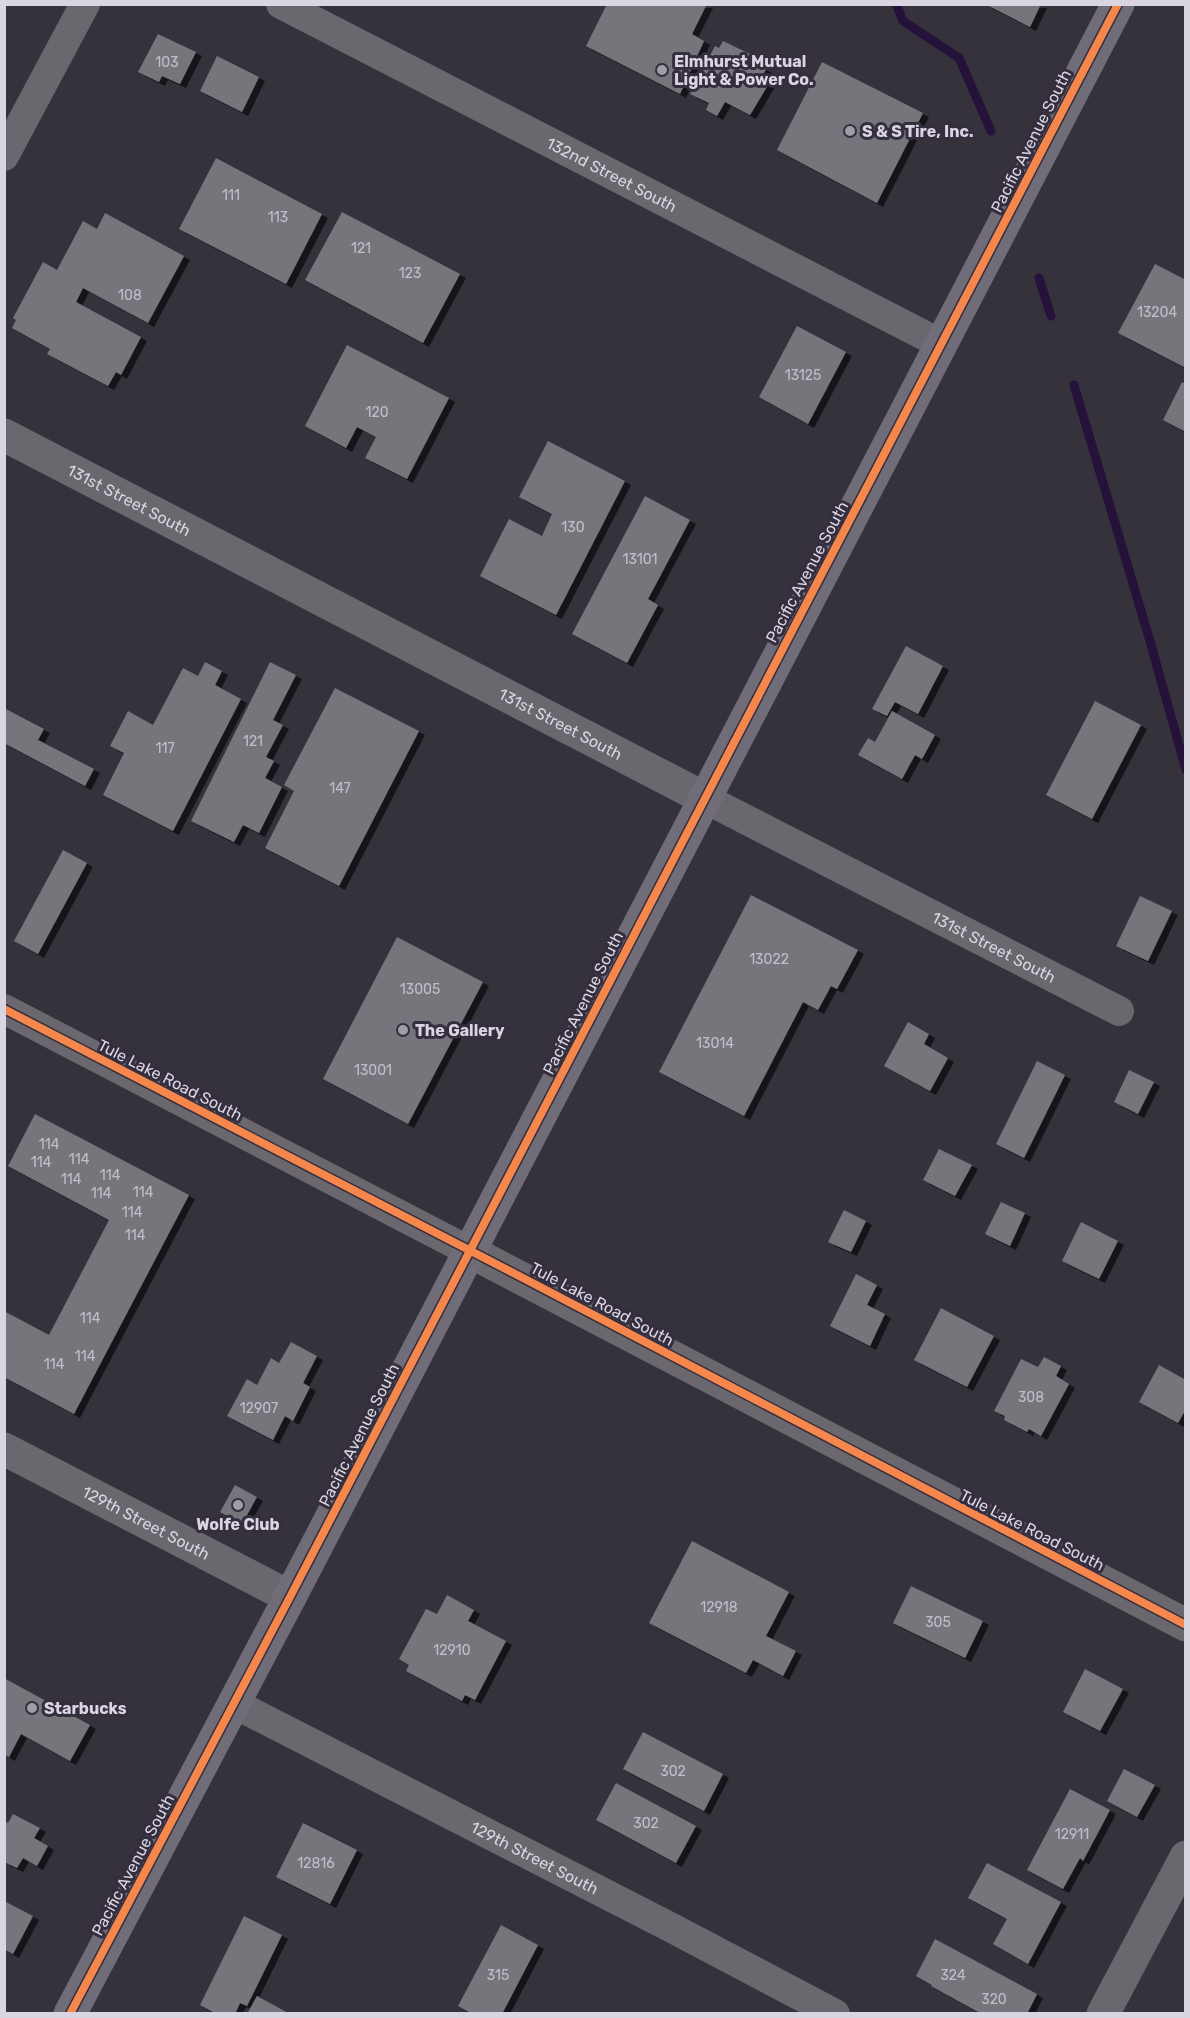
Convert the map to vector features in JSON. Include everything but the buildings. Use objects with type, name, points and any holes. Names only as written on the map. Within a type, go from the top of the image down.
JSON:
[{"type":"main road","name":"Pacific Avenue South","points":[[70,2013],[290,1597],[1118,4]]},
{"type":"street","points":[[4,156],[85,4]]},
{"type":"street","name":"132nd Street South","points":[[281,4],[941,344]]},
{"type":"street","name":"131st Street South","points":[[4,435],[1119,1011]]},
{"type":"street","name":"Tule Lake Road South","points":[[4,1009],[1185,1625]]},
{"type":"street","name":"129th Street South","points":[[4,1449],[290,1597]]},
{"type":"street","name":"129th Street South","points":[[233,1703],[835,2013]]},
{"type":"street","points":[[1103,2013],[1185,1857]]},
{"type":"waterway","points":[[896,4],[903,21],[959,58],[991,131]]},
{"type":"waterway","points":[[1039,278],[1051,316]]},
{"type":"waterway","points":[[1074,385],[1186,770]]},
{"type":"cycle path","points":[[70,2014],[290,1597],[1118,4]]},
{"type":"cycle path","points":[[4,1009],[1186,1625]]},
{"type":"place","name":"Elmhurst Mutual Light & Power Co.","points":[[662,70]]},
{"type":"place","name":"S & S Tire, Inc.","points":[[850,131]]},
{"type":"place","name":"The Gallery","points":[[403,1030]]},
{"type":"place","name":"Wolfe Club","points":[[238,1505]]},
{"type":"place","name":"Starbucks","points":[[32,1708]]}]
